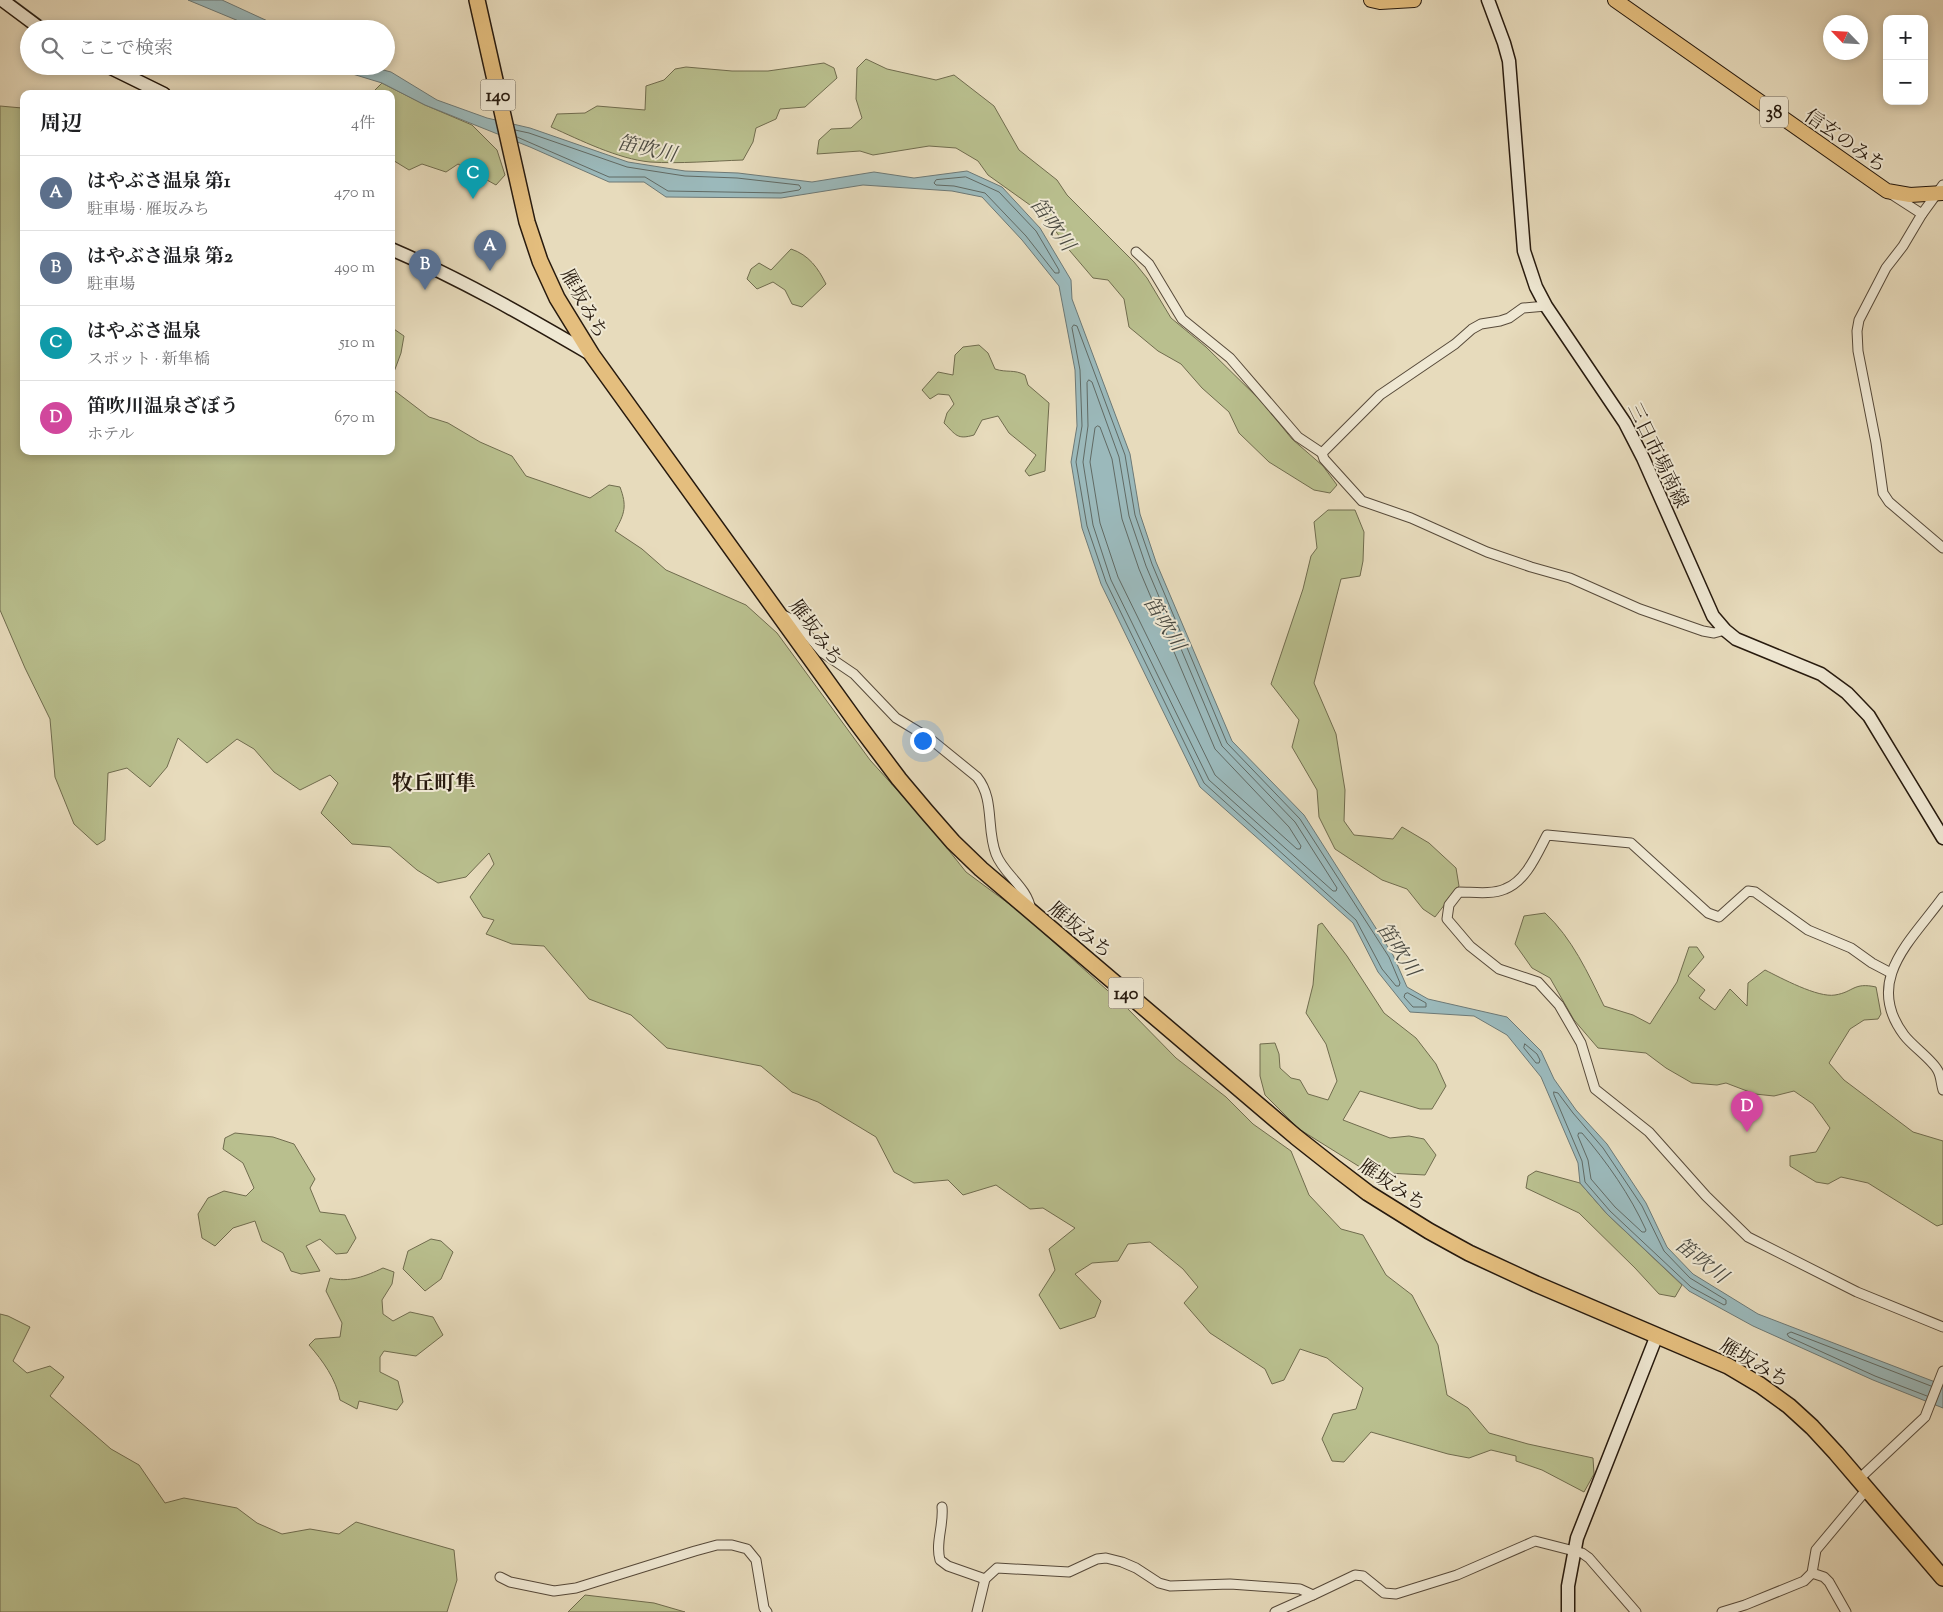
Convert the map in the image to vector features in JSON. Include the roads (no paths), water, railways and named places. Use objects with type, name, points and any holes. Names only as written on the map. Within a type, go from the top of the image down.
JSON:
[{"type":"highway","name":"雁坂みち","points":[[477,0],[527,222],[540,261],[557,298],[592,355],[778,613],[899,779],[953,842],[1031,914],[1334,1167],[1391,1208],[1469,1253],[1536,1284],[1728,1366],[1760,1385],[1789,1406],[1812,1426],[1943,1578]]},
{"type":"main road","points":[[2,0],[29,20]]},
{"type":"main road","points":[[1372,0],[1380,2],[1414,0]]},
{"type":"main road","name":"三日市場南線","points":[[1488,0],[1509,62],[1524,251],[1536,287],[1546,306],[1625,423],[1643,458],[1713,616],[1736,639],[1821,674],[1847,693],[1869,716],[1943,838]]},
{"type":"main road","name":"信玄のみち","points":[[1615,0],[1887,191],[1910,195],[1940,191]]},
{"type":"main road","points":[[125,75],[156,90]]},
{"type":"main road","points":[[395,251],[428,265],[497,300],[592,355]]},
{"type":"main road","points":[[1568,1612],[1568,1586],[1574,1551],[1585,1515],[1657,1335]]},
{"type":"street","points":[[1887,191],[1922,214]]},
{"type":"street","points":[[1940,191],[1922,214],[1903,246],[1886,268],[1859,320],[1857,331],[1858,351],[1876,443],[1883,493],[1889,502],[1943,548]]},
{"type":"street","points":[[1136,252],[1149,264],[1182,319],[1230,358],[1298,437],[1322,454],[1362,500],[1411,518],[1487,552],[1570,578],[1640,609],[1703,631],[1714,633],[1725,630]]},
{"type":"street","points":[[1322,454],[1380,395],[1455,344],[1472,328],[1480,324],[1500,322],[1510,318],[1523,308],[1546,306]]},
{"type":"street","points":[[778,613],[796,621],[824,652],[854,674],[896,718],[929,738],[980,780],[988,797],[996,854],[1025,893],[1029,901],[1031,914]]},
{"type":"street","points":[[1891,973],[1872,963],[1851,948],[1808,930],[1755,892],[1748,890],[1719,917],[1708,912],[1631,843],[1547,835],[1524,875],[1505,889],[1480,893],[1459,892],[1449,905],[1448,919],[1470,946],[1500,969],[1538,982],[1559,1005],[1581,1043],[1595,1089],[1649,1132],[1706,1196],[1748,1237],[1858,1292],[1943,1326]]},
{"type":"street","points":[[1943,897],[1913,935],[1891,973],[1888,986],[1893,1017],[1905,1035],[1938,1070],[1943,1090]]},
{"type":"street","points":[[1722,1612],[1747,1609],[1804,1581],[1812,1573],[1816,1550],[1863,1484],[1925,1417],[1943,1371]]},
{"type":"street","points":[[942,1507],[944,1518],[938,1553],[940,1560],[948,1566],[985,1579]]},
{"type":"street","points":[[1275,1612],[1355,1575],[1363,1576],[1384,1593],[1396,1594],[1457,1575],[1535,1541],[1582,1553],[1589,1558],[1636,1612]]},
{"type":"street","points":[[500,1577],[510,1582],[554,1591],[576,1588],[695,1551],[717,1545],[732,1544],[747,1548],[756,1560],[764,1608],[767,1612]]},
{"type":"street","points":[[977,1612],[985,1579],[997,1568],[1069,1572],[1097,1559],[1106,1558],[1136,1568],[1159,1583],[1170,1586],[1230,1584],[1300,1589],[1314,1595]]},
{"type":"street","points":[[1812,1573],[1824,1577],[1829,1582],[1846,1612]]},
{"type":"water","points":[[188,0],[222,0],[265,20],[236,20]]},
{"type":"water","name":"笛吹川","points":[[395,74],[437,100],[487,118],[530,128],[628,162],[685,171],[738,173],[812,182],[874,172],[914,178],[967,171],[1002,187],[1040,228],[1071,280],[1072,299],[1130,454],[1140,514],[1156,562],[1232,741],[1304,815],[1393,955],[1407,987],[1428,999],[1507,1017],[1541,1051],[1554,1079],[1576,1110],[1607,1144],[1646,1203],[1667,1247],[1693,1274],[1758,1314],[1943,1385],[1943,1408],[1873,1380],[1753,1326],[1689,1291],[1607,1214],[1580,1183],[1578,1163],[1541,1077],[1507,1035],[1474,1016],[1410,1012],[1378,972],[1353,923],[1200,787],[1101,584],[1082,528],[1071,462],[1077,426],[1075,370],[1059,286],[1022,240],[982,197],[952,191],[863,185],[781,198],[666,197],[644,182],[609,182],[530,147],[425,105],[382,83],[356,75]]},
{"type":"waterway","points":[[13,0],[40,20]]},
{"type":"place","name":"はやぶさ温泉","points":[[473,199]]},
{"type":"place","name":"はやぶさ温泉 第1","points":[[490,271]]},
{"type":"place","name":"はやぶさ温泉 第2","points":[[425,290]]},
{"type":"place","name":"笛吹川温泉ざぼう","points":[[1747,1132]]},
{"type":"district","name":"牧丘町隼","points":[[434,783]]}]
